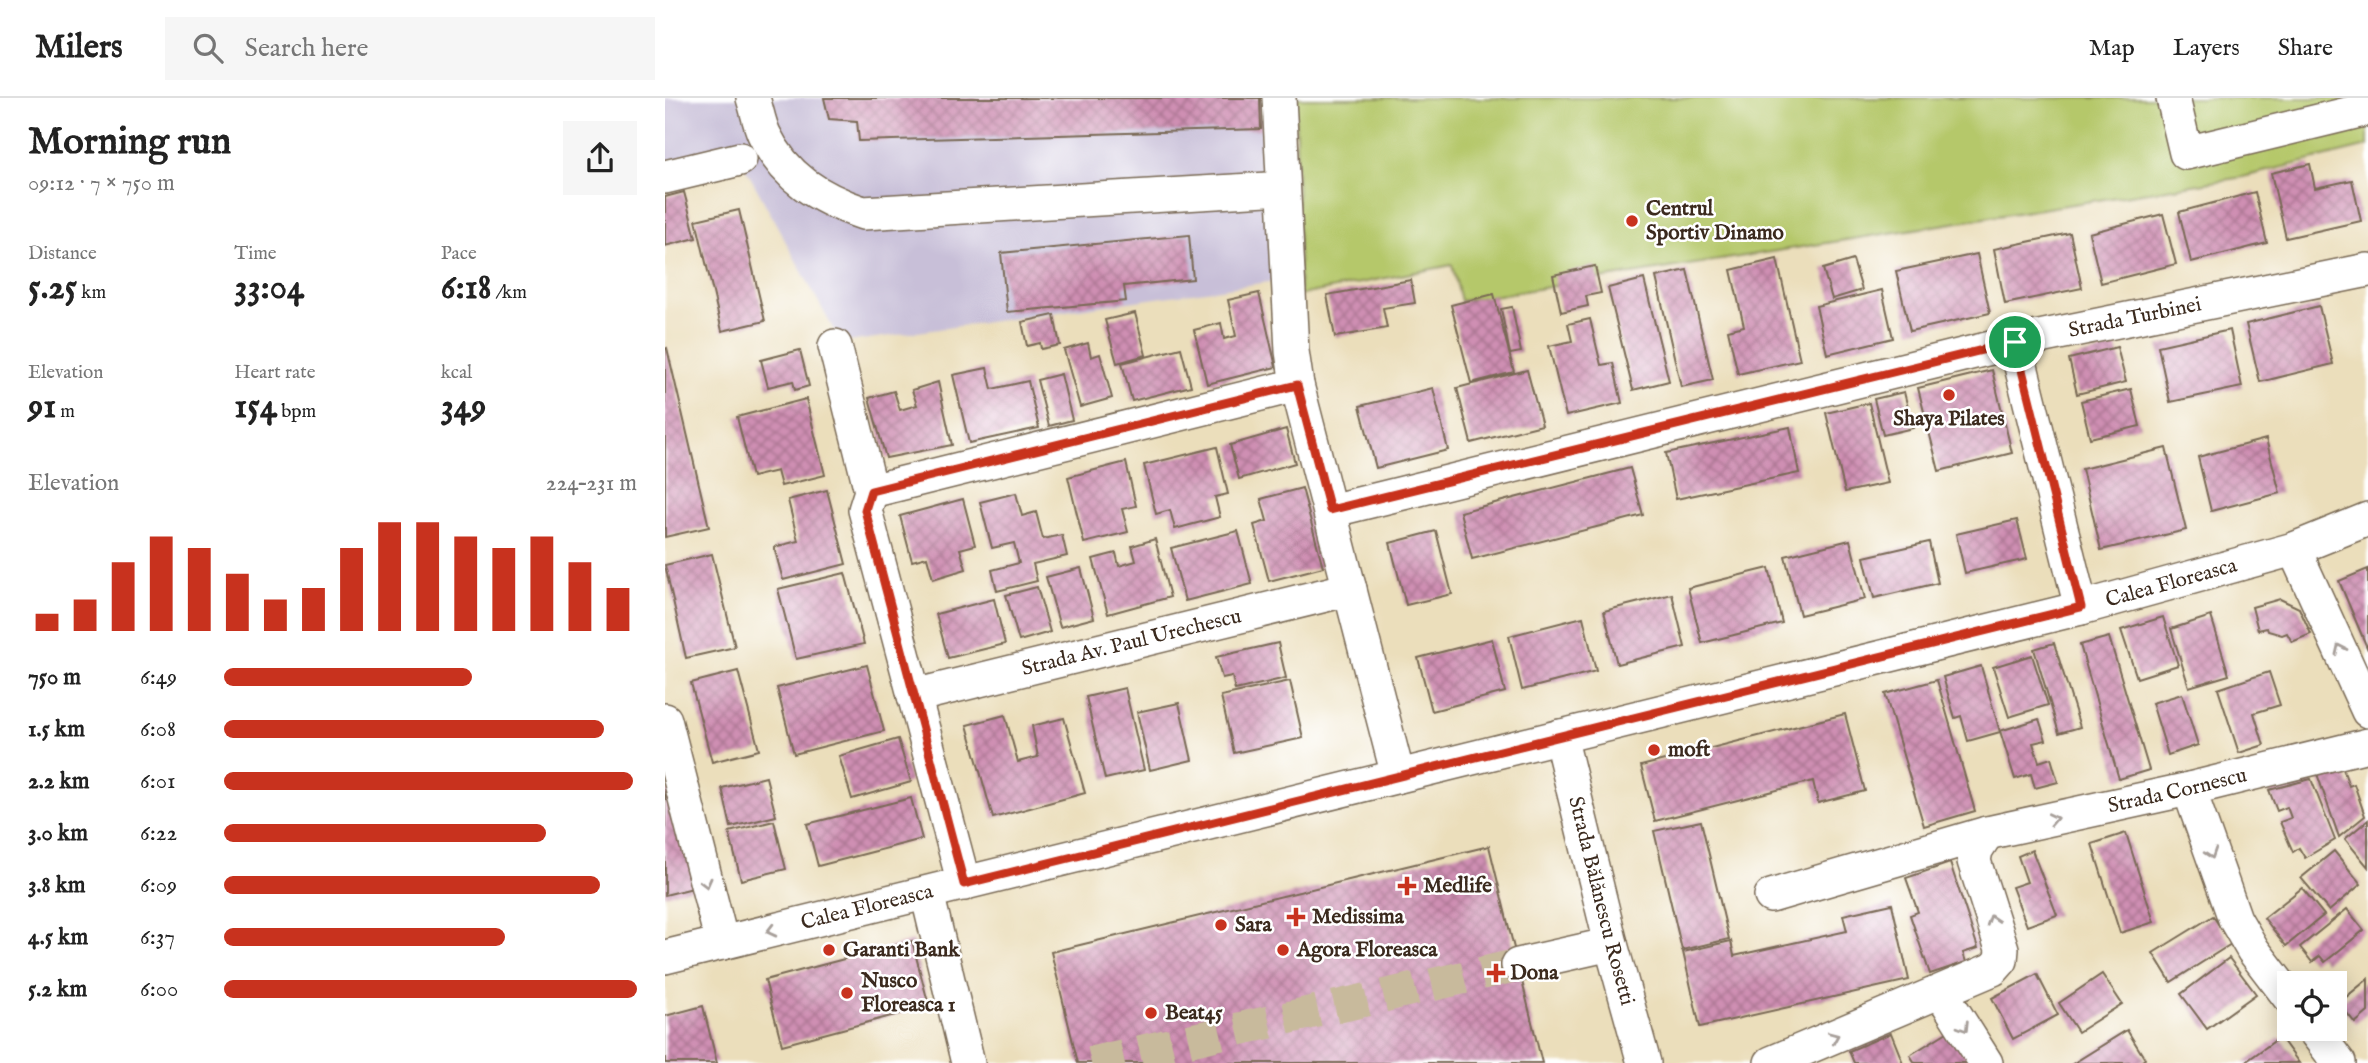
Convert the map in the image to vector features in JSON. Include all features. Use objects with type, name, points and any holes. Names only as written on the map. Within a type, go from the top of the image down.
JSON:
[{"type":"street","points":[[753,98],[764,134],[786,168],[808,187],[832,202],[863,213],[1283,188]]},
{"type":"street","points":[[1279,98],[1292,352],[1297,385],[1398,776]]},
{"type":"street","points":[[2173,98],[2186,153],[2368,109]]},
{"type":"street","points":[[665,177],[740,159]]},
{"type":"street","name":"Strada Turbinei","points":[[1330,510],[2015,342],[2368,270]]},
{"type":"street","points":[[2015,342],[2081,607]]},
{"type":"street","points":[[835,346],[871,491],[865,510],[964,884]]},
{"type":"street","points":[[871,491],[1297,385]]},
{"type":"street","name":"Calea Floreasca","points":[[665,957],[2081,607],[2294,549],[2368,519]]},
{"type":"street","points":[[2294,549],[2368,711]]},
{"type":"street","name":"Strada Av. Paul Urechescu","points":[[914,696],[1350,589]]},
{"type":"street","points":[[665,720],[722,943]]},
{"type":"street","name":"Strada Bălănescu Rosetti","points":[[1560,736],[1611,944],[1644,1063]]},
{"type":"street","name":"Strada Cornescu","points":[[1771,896],[1987,833],[2189,789],[2368,745]]},
{"type":"street","points":[[2189,789],[2235,919],[2253,950],[2277,981]]},
{"type":"street","points":[[1773,1063],[1993,969],[2001,960],[2002,949],[1974,861],[1976,850],[1987,833]]},
{"type":"street","points":[[927,893],[968,1063]]},
{"type":"street","points":[[1518,965],[1611,944]]},
{"type":"street","points":[[1941,992],[1986,1063]]},
{"type":"street","points":[[2322,1041],[2339,1063]]},
{"type":"shaded area","points":[[665,98],[1270,98],[1276,281],[841,343],[734,147],[665,163]]},
{"type":"green space","name":"Centrul Sportiv Dinamo","points":[[1295,98],[2368,98],[2368,146],[2243,177],[1461,301],[1452,265],[1300,295]]},
{"type":"building","points":[[824,98],[1260,98],[1261,129],[859,141],[857,121],[829,119]]},
{"type":"building","points":[[2310,164],[2315,188],[2352,180],[2361,221],[2286,238],[2271,173]]},
{"type":"building","points":[[684,192],[696,238],[665,246],[665,197]]},
{"type":"building","points":[[2255,192],[2267,243],[2191,262],[2179,212]]},
{"type":"building","points":[[739,210],[765,321],[722,331],[696,220]]},
{"type":"building","points":[[2163,214],[2176,264],[2101,283],[2089,233]]},
{"type":"building","points":[[2070,233],[2082,288],[2005,304],[1994,249]]},
{"type":"building","points":[[1189,235],[1193,279],[1124,286],[1126,301],[1007,312],[1001,253]]},
{"type":"building","points":[[1977,254],[1990,313],[1910,331],[1896,271]]},
{"type":"building","points":[[1777,259],[1800,360],[1738,374],[1728,330],[1744,326],[1731,270]]},
{"type":"building","points":[[1853,260],[1862,290],[1832,299],[1823,269]]},
{"type":"building","points":[[1595,266],[1601,293],[1586,296],[1588,306],[1561,312],[1553,275]]},
{"type":"building","points":[[1687,270],[1713,380],[1681,387],[1656,277]]},
{"type":"building","points":[[1644,279],[1669,381],[1633,390],[1608,288]]},
{"type":"building","points":[[1411,280],[1415,303],[1383,308],[1387,328],[1335,337],[1327,295]]},
{"type":"building","points":[[1882,290],[1893,338],[1827,354],[1816,306]]},
{"type":"building","points":[[1259,293],[1276,367],[1207,384],[1194,330],[1221,323],[1224,339],[1236,336],[1228,300]]},
{"type":"building","points":[[1494,294],[1514,372],[1471,383],[1451,305]]},
{"type":"building","points":[[2319,306],[2333,364],[2260,382],[2246,324]]},
{"type":"building","points":[[1512,307],[1521,352],[1510,354],[1501,309]]},
{"type":"building","points":[[1135,313],[1146,355],[1117,363],[1105,320]]},
{"type":"building","points":[[1054,315],[1060,345],[1041,349],[1040,343],[1027,346],[1022,322]]},
{"type":"building","points":[[1590,319],[1601,365],[1613,363],[1622,403],[1566,416],[1549,346],[1572,341],[1568,324]]},
{"type":"building","points":[[2230,330],[2242,387],[2170,402],[2158,346]]},
{"type":"building","points":[[1088,343],[1091,357],[1100,354],[1112,398],[1080,407],[1064,350]]},
{"type":"building","points":[[2117,347],[2126,382],[2077,394],[2069,359]]},
{"type":"building","points":[[667,348],[709,527],[665,537],[665,349]]},
{"type":"building","points":[[1181,348],[1191,386],[1132,401],[1122,363]]},
{"type":"building","points":[[800,350],[809,386],[795,390],[793,381],[768,387],[761,360]]},
{"type":"building","points":[[987,368],[992,389],[1028,381],[1039,428],[969,443],[953,375]]},
{"type":"building","points":[[1527,370],[1542,425],[1471,443],[1457,388]]},
{"type":"building","points":[[1992,370],[2012,453],[1939,471],[1918,388]]},
{"type":"building","points":[[1061,374],[1072,420],[1049,426],[1037,380]]},
{"type":"building","points":[[938,382],[952,445],[886,458],[869,398],[894,391],[900,410],[917,405],[912,390]]},
{"type":"building","points":[[1433,388],[1448,450],[1376,468],[1360,406]]},
{"type":"building","points":[[2131,389],[2140,426],[2090,438],[2081,401]]},
{"type":"building","points":[[1904,392],[1913,428],[1883,435],[1874,399]]},
{"type":"building","points":[[806,399],[825,475],[781,486],[777,471],[752,477],[737,417]]},
{"type":"building","points":[[1869,403],[1888,483],[1845,492],[1826,413]]},
{"type":"building","points":[[1790,427],[1799,473],[1676,499],[1666,453]]},
{"type":"building","points":[[1286,429],[1295,463],[1239,479],[1230,445]]},
{"type":"building","points":[[2266,439],[2280,493],[2211,511],[2198,457]]},
{"type":"building","points":[[1217,447],[1228,494],[1215,497],[1220,517],[1175,529],[1170,510],[1156,514],[1144,465]]},
{"type":"building","points":[[2166,448],[2186,530],[2101,550],[2082,469]]},
{"type":"building","points":[[1126,462],[1136,506],[1122,509],[1128,532],[1084,543],[1068,477]]},
{"type":"building","points":[[1630,468],[1643,515],[1472,559],[1460,512]]},
{"type":"building","points":[[1302,488],[1323,567],[1269,581],[1254,525],[1267,521],[1261,499]]},
{"type":"building","points":[[827,490],[846,564],[783,580],[774,547],[798,541],[788,500]]},
{"type":"building","points":[[1016,493],[1022,516],[1036,512],[1043,539],[1062,535],[1067,556],[1033,564],[1037,581],[997,591],[992,570],[1019,563],[1014,543],[992,548],[980,502]]},
{"type":"building","points":[[963,499],[975,545],[960,549],[966,569],[933,579],[927,557],[912,561],[900,516]]},
{"type":"building","points":[[2017,520],[2027,559],[1965,573],[1956,534]]},
{"type":"building","points":[[1238,531],[1252,584],[1185,601],[1171,548]]},
{"type":"building","points":[[1436,531],[1452,594],[1406,605],[1390,543]]},
{"type":"building","points":[[1155,539],[1170,597],[1108,614],[1093,559],[1116,553],[1119,566],[1136,561],[1132,546]]},
{"type":"building","points":[[1850,540],[1865,599],[1800,615],[1785,556]]},
{"type":"building","points":[[1929,542],[1938,583],[1874,598],[1864,557]]},
{"type":"building","points":[[712,554],[735,647],[686,658],[665,565]]},
{"type":"building","points":[[1081,568],[1094,618],[1060,627],[1046,577]]},
{"type":"building","points":[[1769,568],[1782,623],[1702,643],[1688,588]]},
{"type":"building","points":[[2368,569],[2368,650],[2339,581]]},
{"type":"building","points":[[845,573],[864,644],[796,659],[778,589]]},
{"type":"building","points":[[1037,587],[1050,632],[1019,641],[1006,595]]},
{"type":"building","points":[[1672,594],[1685,647],[1617,664],[1604,611]]},
{"type":"building","points":[[994,599],[1005,644],[948,658],[936,614]]},
{"type":"building","points":[[2280,599],[2299,608],[2311,634],[2292,642],[2287,633],[2282,635],[2268,631],[2267,628],[2258,630],[2252,607]]},
{"type":"building","points":[[2211,616],[2229,675],[2189,687],[2171,629]]},
{"type":"building","points":[[1583,617],[1596,671],[1522,690],[1509,636]]},
{"type":"building","points":[[2163,617],[2178,665],[2137,678],[2121,630]]},
{"type":"building","points":[[2109,637],[2149,770],[2119,779],[2080,645]]},
{"type":"building","points":[[1492,639],[1505,692],[1432,711],[1418,658]]},
{"type":"building","points":[[1278,643],[1286,678],[1235,690],[1232,676],[1222,678],[1216,657]]},
{"type":"building","points":[[2054,643],[2080,727],[2059,733],[2034,649]]},
{"type":"building","points":[[2032,655],[2048,705],[2009,717],[1993,667]]},
{"type":"building","points":[[867,665],[884,731],[794,754],[777,688]]},
{"type":"building","points":[[1981,666],[2000,732],[1968,741],[1961,716],[1955,718],[1943,677]]},
{"type":"building","points":[[738,671],[759,750],[712,762],[691,683]]},
{"type":"building","points":[[2269,672],[2280,705],[2254,713],[2264,745],[2239,753],[2218,689]]},
{"type":"building","points":[[1937,680],[1975,811],[1924,826],[1885,694]]},
{"type":"building","points":[[1290,681],[1303,738],[1234,753],[1221,696]]},
{"type":"building","points":[[1125,688],[1144,770],[1105,779],[1086,697]]},
{"type":"building","points":[[2182,694],[2198,745],[2168,755],[2152,703]]},
{"type":"building","points":[[1179,703],[1192,760],[1150,770],[1137,712]]},
{"type":"building","points":[[1845,714],[1865,791],[1818,803],[1813,781],[1655,821],[1641,766]]},
{"type":"building","points":[[1005,715],[1018,762],[1038,757],[1032,726],[1064,718],[1085,793],[993,818],[967,725]]},
{"type":"building","points":[[2039,719],[2046,740],[2033,743],[2039,762],[2051,758],[2058,782],[2035,788],[2031,774],[2015,779],[2000,731]]},
{"type":"building","points":[[898,739],[911,782],[852,799],[839,756]]},
{"type":"building","points":[[2341,763],[2349,786],[2354,784],[2365,816],[2339,837],[2315,768]]},
{"type":"building","points":[[766,777],[776,816],[731,827],[722,788]]},
{"type":"building","points":[[2311,779],[2335,840],[2305,858],[2299,848],[2293,852],[2280,822],[2291,818],[2287,807],[2277,811],[2269,790]]},
{"type":"building","points":[[674,790],[697,887],[665,895],[665,792]]},
{"type":"building","points":[[911,798],[922,839],[818,866],[807,824]]},
{"type":"building","points":[[2368,820],[2368,867],[2345,839]]},
{"type":"building","points":[[774,821],[786,869],[741,880],[729,832]]},
{"type":"building","points":[[1701,821],[1729,939],[1682,950],[1654,831]]},
{"type":"building","points":[[2126,833],[2154,922],[2120,933],[2092,844]]},
{"type":"building","points":[[1489,846],[1542,1063],[1078,1063],[1051,952]]},
{"type":"building","points":[[2032,850],[2057,915],[2027,926],[2012,887],[2027,882],[2018,856]]},
{"type":"building","points":[[2334,851],[2361,884],[2329,911],[2301,878]]},
{"type":"building","points":[[1950,863],[1978,948],[1963,953],[1966,962],[1930,974],[1910,915],[1918,912],[1906,878]]},
{"type":"building","points":[[2302,888],[2324,915],[2286,946],[2264,918]]},
{"type":"building","points":[[1892,904],[1909,980],[1700,1027],[1683,952],[1731,941],[1734,956],[1847,931],[1843,915]]},
{"type":"building","points":[[2347,909],[2364,930],[2325,962],[2320,956],[2312,962],[2300,947]]},
{"type":"building","points":[[2213,916],[2231,944],[2171,982],[2153,953]]},
{"type":"building","name":"Nusco Floreasca 1","points":[[912,941],[929,1006],[782,1045],[765,980]]},
{"type":"building","points":[[2229,958],[2256,994],[2207,1029],[2181,994]]},
{"type":"building","points":[[2037,974],[2058,1015],[2013,1039],[1992,998]]},
{"type":"building","points":[[2102,974],[2122,1004],[2078,1032],[2059,1003]]},
{"type":"building","points":[[2368,979],[2368,1012],[2355,1023],[2347,1013],[2347,996]]},
{"type":"building","points":[[703,1006],[717,1063],[665,1063],[665,1016]]},
{"type":"building","points":[[1952,1029],[1971,1059],[1965,1063],[1915,1063],[1910,1055]]},
{"type":"building","points":[[2127,1030],[2145,1059],[2139,1063],[2074,1063]]},
{"type":"building","points":[[1891,1033],[1903,1063],[1854,1063],[1849,1051]]},
{"type":"building","points":[[2277,1039],[2283,1041],[2299,1063],[2244,1063]]},
{"type":"tunnel","points":[[1091,1063],[1518,965]]},
{"type":"place","name":"Centrul Sportiv Dinamo","points":[[1632,221]]},
{"type":"place","name":"Shaya Pilates","points":[[1949,395]]},
{"type":"place","name":"moft","points":[[1654,750]]},
{"type":"place","name":"Medlife","points":[[1407,886]]},
{"type":"place","name":"Medissima","points":[[1296,917]]},
{"type":"place","name":"Sara","points":[[1221,925]]},
{"type":"place","name":"Garanti Bank","points":[[829,950]]},
{"type":"place","name":"Agora Floreasca","points":[[1283,950]]},
{"type":"place","name":"Dona","points":[[1496,973]]},
{"type":"place","name":"Nusco Floreasca 1","points":[[847,993]]},
{"type":"place","name":"Beat45","points":[[1151,1013]]},
{"type":"route","points":[[2015,342],[2081,607],[964,884],[865,510],[871,491],[1297,385],[1330,510],[2015,342]]}]
